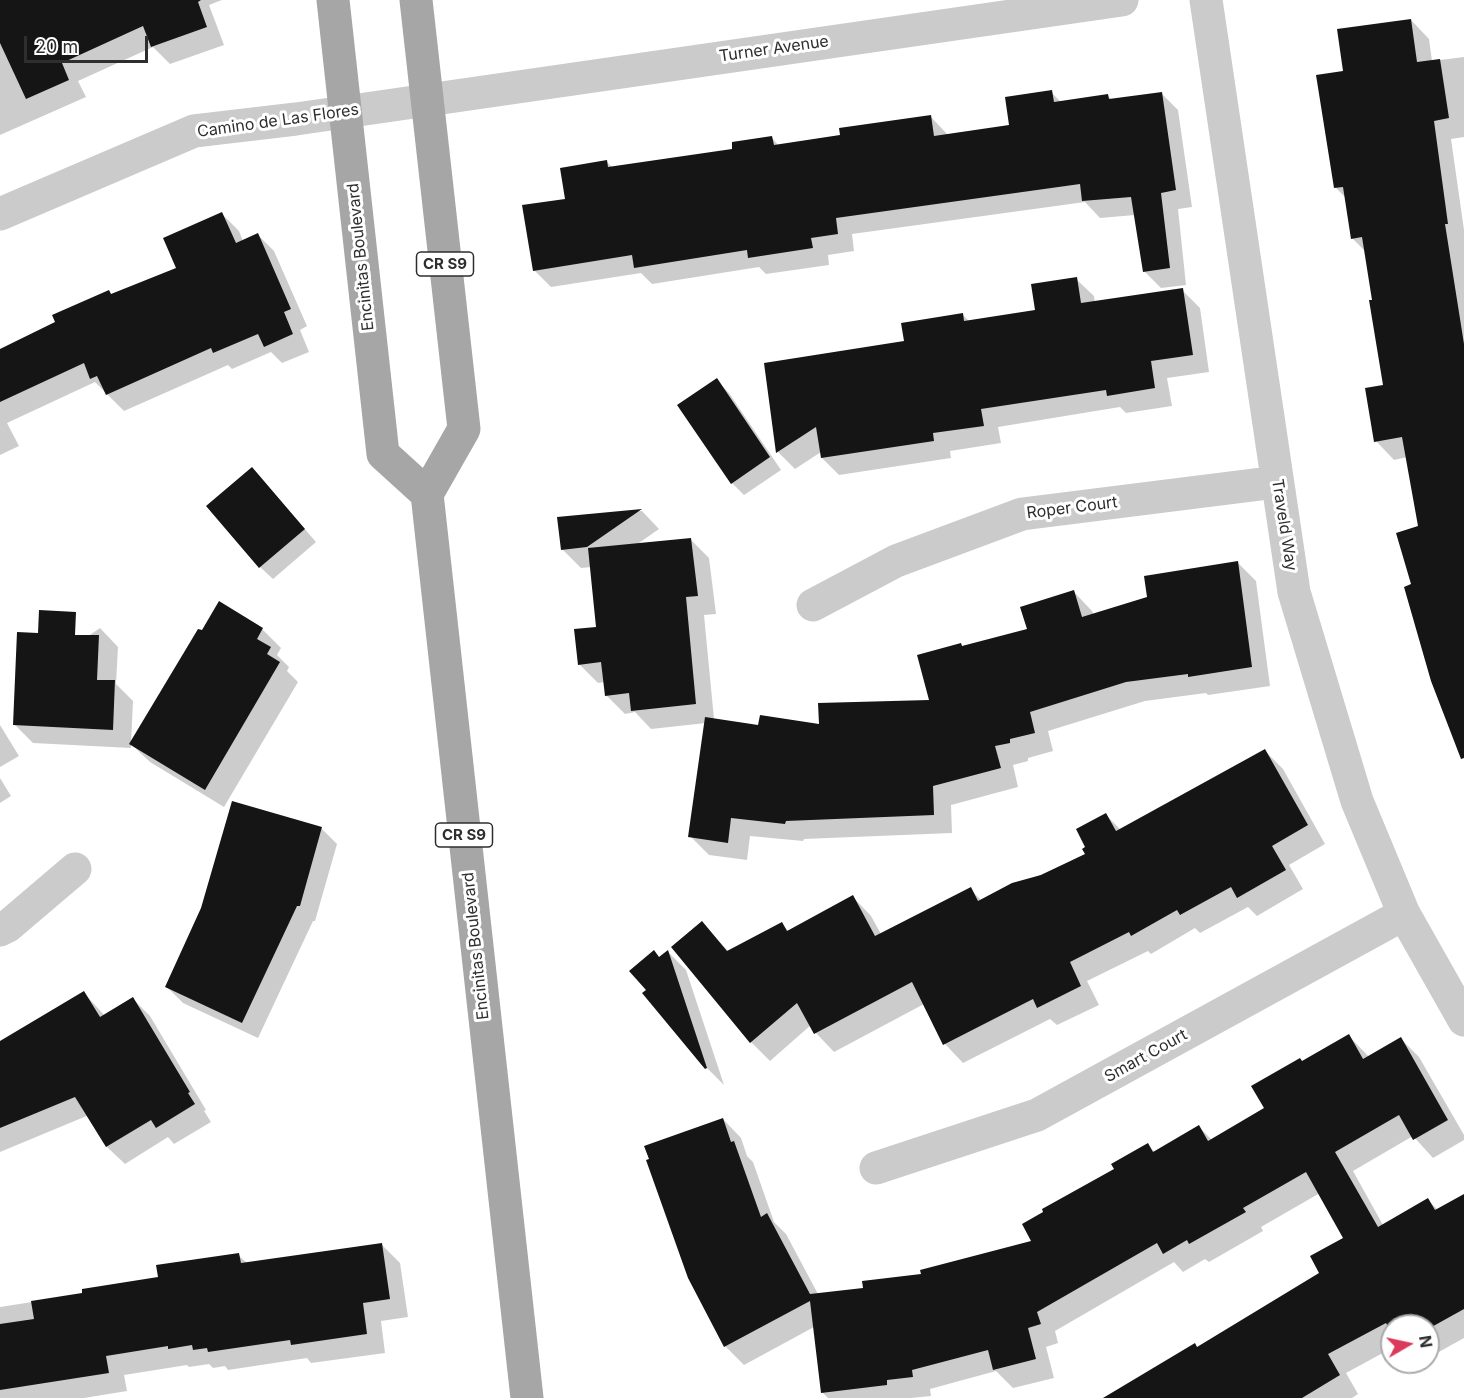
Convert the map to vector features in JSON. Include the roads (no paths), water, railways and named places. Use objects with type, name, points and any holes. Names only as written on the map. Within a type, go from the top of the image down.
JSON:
[{"type":"main road","name":"Encinitas Boulevard","points":[[333,0],[383,454],[426,494],[526,1398]]},
{"type":"main road","name":"CR S9","points":[[417,0],[464,429],[426,494]]},
{"type":"street","name":"Turner Avenue","points":[[427,99],[1122,0]]},
{"type":"street","name":"Traveld Way","points":[[1206,0],[1277,482],[1298,603],[1357,801],[1404,914],[1464,1020]]},
{"type":"street","name":"Camino de Las Flores","points":[[0,214],[194,131],[427,99]]},
{"type":"street","name":"Roper Court","points":[[813,605],[896,561],[1022,514],[1277,482]]},
{"type":"street","points":[[0,930],[8,926],[75,868]]},
{"type":"street","name":"Smart Court","points":[[876,1168],[1037,1116],[1404,914]]}]
